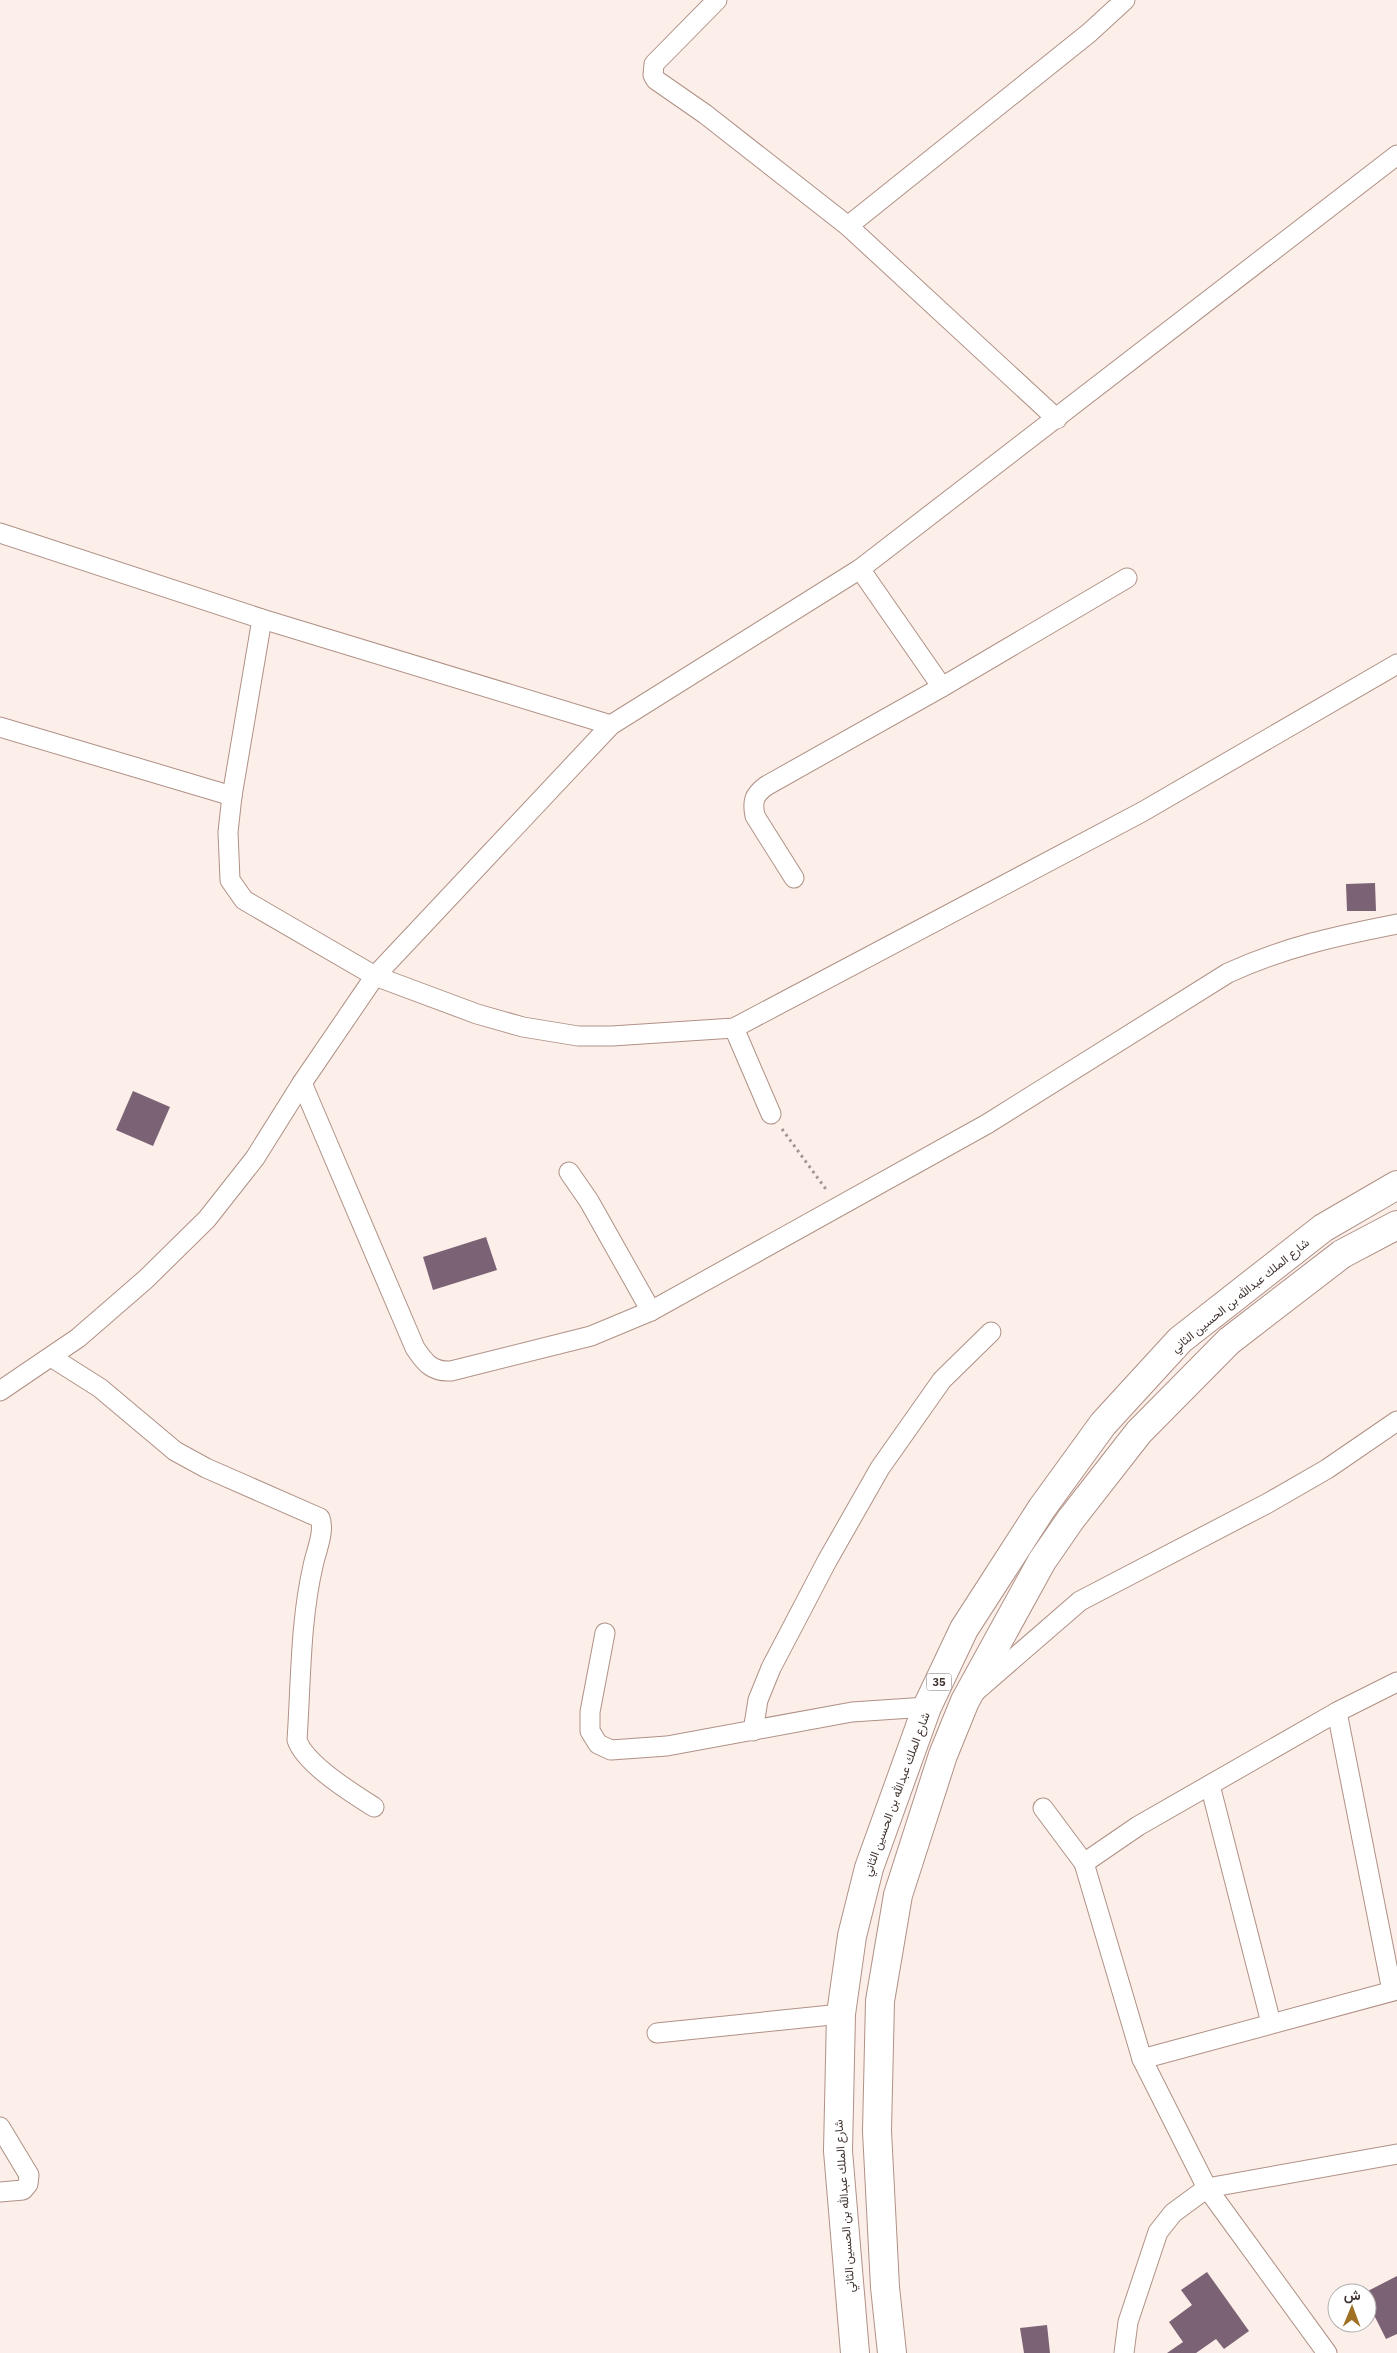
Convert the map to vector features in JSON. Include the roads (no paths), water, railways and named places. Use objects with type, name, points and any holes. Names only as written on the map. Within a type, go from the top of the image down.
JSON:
[{"type":"highway","name":"شارع الملك عبدالله بن الحسين الثاني","points":[[855,2353],[838,2151],[841,2014],[852,1936],[869,1868],[927,1707],[964,1629],[1042,1508],[1103,1424],[1180,1340],[1323,1228],[1397,1185]]},
{"type":"highway","name":"35","points":[[892,2353],[885,2287],[877,2131],[880,2001],[898,1895],[943,1755],[965,1701],[1042,1561],[1071,1519],[1139,1432],[1229,1341],[1342,1254],[1397,1225]]},
{"type":"street","points":[[717,0],[654,64],[653,75],[656,80],[705,114],[848,226],[1057,419]]},
{"type":"street","points":[[848,226],[1089,34],[1125,0]]},
{"type":"street","points":[[0,1391],[78,1338],[146,1279],[207,1218],[254,1158],[302,1083],[375,976],[611,724],[860,569],[1057,419],[1397,154]]},
{"type":"street","points":[[0,533],[262,619],[611,724]]},
{"type":"street","points":[[860,569],[942,687]]},
{"type":"street","points":[[794,878],[755,816],[752,804],[757,793],[766,786],[942,687],[1127,578]]},
{"type":"street","points":[[262,619],[232,796],[228,832],[230,880],[244,900],[375,976],[486,1017],[523,1027],[578,1036],[612,1036],[734,1028],[1142,812],[1397,664]]},
{"type":"street","points":[[0,727],[232,796]]},
{"type":"street","points":[[302,1083],[415,1348],[425,1362],[433,1369],[451,1371],[591,1336],[652,1311],[987,1124],[1228,973],[1259,959],[1318,940],[1397,924]]},
{"type":"street","points":[[734,1028],[771,1114]]},
{"type":"street","points":[[569,1172],[589,1201],[652,1311]]},
{"type":"street","points":[[753,1731],[758,1700],[772,1668],[827,1561],[880,1468],[942,1380],[991,1332]]},
{"type":"street","points":[[51,1357],[100,1388],[175,1451],[206,1468],[320,1518],[322,1524],[321,1533],[310,1580],[305,1614],[297,1740],[300,1750],[307,1757],[349,1791],[374,1807]]},
{"type":"street","points":[[965,1701],[1080,1601],[1268,1503],[1327,1469],[1397,1421]]},
{"type":"street","points":[[605,1633],[590,1712],[590,1731],[598,1744],[611,1750],[626,1751],[753,1731],[852,1712],[927,1707]]},
{"type":"street","points":[[1084,1863],[1138,1826],[1337,1712],[1397,1682]]},
{"type":"street","points":[[1142,2059],[1394,1991],[1337,1712]]},
{"type":"street","points":[[1210,1785],[1272,2023]]},
{"type":"street","points":[[1043,1808],[1084,1863],[1142,2059],[1207,2188],[1327,2353]]},
{"type":"street","points":[[657,2033],[841,2014]]},
{"type":"street","points":[[0,2127],[29,2175],[28,2184],[23,2190],[0,2192]]},
{"type":"street","points":[[1124,2353],[1128,2322],[1158,2232],[1173,2213],[1207,2188],[1397,2154]]}]
